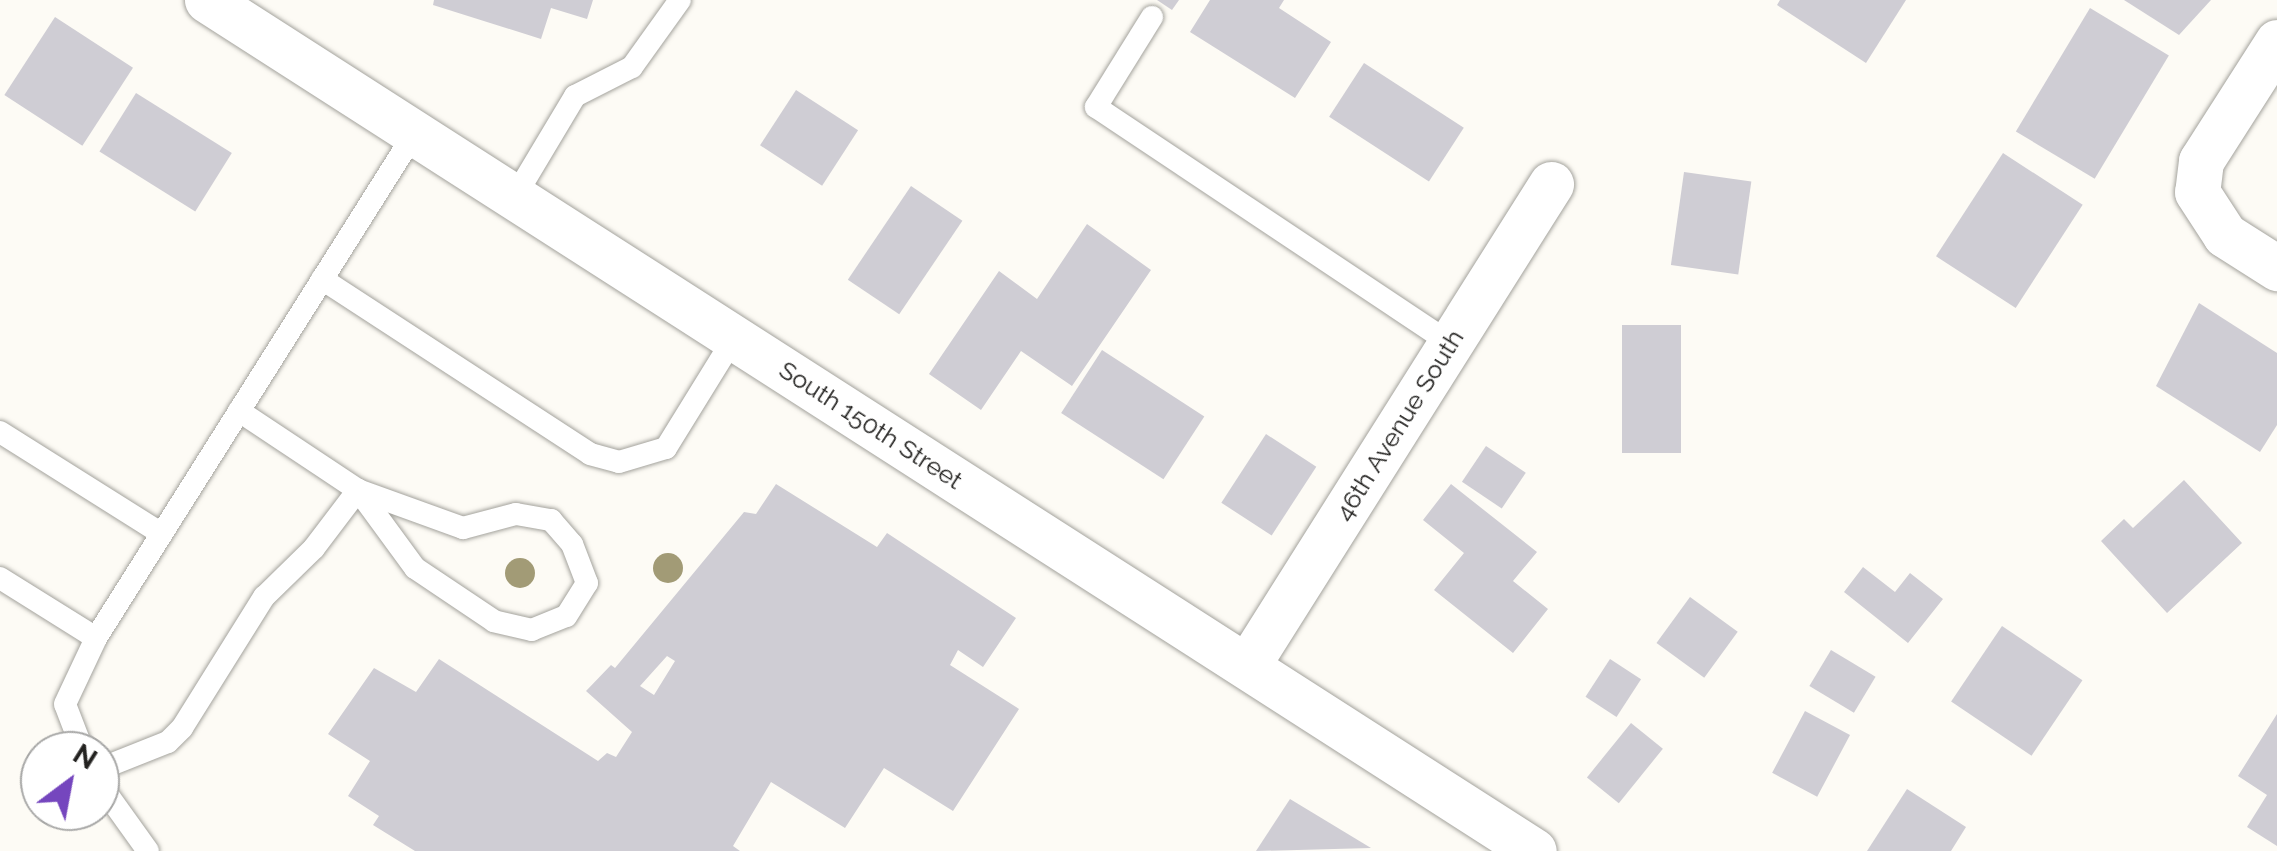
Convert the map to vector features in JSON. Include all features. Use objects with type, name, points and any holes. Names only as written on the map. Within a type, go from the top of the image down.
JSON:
[{"type":"street","name":"South 150th Street","points":[[207,0],[1530,850]]},
{"type":"street","points":[[2277,42],[2201,162],[2198,192],[2224,236],[2277,268]]},
{"type":"street","name":"46th Avenue South","points":[[1248,666],[1551,184]]},
{"type":"lane","points":[[514,198],[575,96],[632,66],[680,0]]},
{"type":"lane","points":[[1152,17],[1096,107],[1450,344]]},
{"type":"lane","points":[[75,731],[64,704],[96,638],[414,134]]},
{"type":"lane","points":[[322,278],[590,454],[618,462],[666,448],[734,338]]},
{"type":"lane","points":[[238,411],[358,490],[463,528],[516,514],[551,520],[572,544],[587,582],[566,616],[532,630],[494,622],[415,568],[358,490]]},
{"type":"lane","points":[[0,432],[162,534]]},
{"type":"lane","points":[[120,760],[168,742],[182,728],[264,597],[314,548],[358,490]]},
{"type":"lane","points":[[0,578],[96,638]]},
{"type":"lane","points":[[120,812],[148,851]]},
{"type":"building","points":[[434,0],[593,0],[587,19],[551,8],[541,39],[433,5]]},
{"type":"building","points":[[1157,0],[1179,0],[1172,10]]},
{"type":"building","points":[[1210,0],[1284,0],[1279,8],[1331,42],[1295,98],[1190,32]]},
{"type":"building","points":[[1780,0],[1906,0],[1866,63],[1777,5]]},
{"type":"building","points":[[2124,0],[2211,0],[2179,35]]},
{"type":"building","points":[[2090,8],[2169,55],[2095,179],[2016,131]]},
{"type":"building","points":[[55,17],[133,68],[82,146],[4,95]]},
{"type":"building","points":[[1364,63],[1464,128],[1429,181],[1329,117]]},
{"type":"building","points":[[796,90],[858,130],[822,186],[760,145]]},
{"type":"building","points":[[136,93],[232,153],[195,211],[99,152]]},
{"type":"building","points":[[2003,153],[2083,205],[2016,308],[1936,256]]},
{"type":"building","points":[[1684,172],[1751,181],[1738,275],[1671,265]]},
{"type":"building","points":[[911,186],[962,221],[899,314],[848,280]]},
{"type":"building","points":[[1087,224],[1151,270],[1072,386],[1021,351],[981,410],[929,374],[999,271],[1037,299]]},
{"type":"building","points":[[2199,303],[2277,353],[2277,425],[2260,452],[2156,386]]},
{"type":"building","points":[[1622,325],[1681,325],[1681,453],[1622,453]]},
{"type":"building","points":[[1102,350],[1204,416],[1163,479],[1061,413]]},
{"type":"building","points":[[1266,434],[1316,467],[1272,535],[1221,503]]},
{"type":"building","points":[[1486,446],[1526,473],[1502,508],[1462,482]]},
{"type":"building","points":[[2184,480],[2242,543],[2167,613],[2101,541],[2124,519],[2133,528]]},
{"type":"building","points":[[776,484],[877,547],[887,533],[1016,618],[983,667],[958,650],[950,665],[1019,709],[953,811],[884,768],[845,828],[771,782],[733,846],[740,851],[415,851],[373,825],[379,816],[348,796],[370,761],[328,734],[374,668],[416,692],[439,659],[598,761],[607,753],[616,757],[632,732],[586,691],[611,665],[615,668],[744,512],[756,514]],"holes":[[[667,656],[675,661],[654,695],[640,686]]]},
{"type":"building","points":[[1451,484],[1537,552],[1513,581],[1548,609],[1513,653],[1434,590],[1464,553],[1423,520]]},
{"type":"building","points":[[1863,567],[1895,592],[1910,573],[1943,599],[1908,643],[1844,592]]},
{"type":"building","points":[[1690,597],[1738,632],[1704,678],[1656,643]]},
{"type":"building","points":[[2002,626],[2082,680],[2032,756],[1951,701]]},
{"type":"building","points":[[1831,650],[1876,677],[1854,713],[1809,686]]},
{"type":"building","points":[[1610,659],[1641,679],[1617,717],[1585,697]]},
{"type":"building","points":[[1805,711],[1850,735],[1817,797],[1772,773]]},
{"type":"building","points":[[2277,714],[2277,846],[2247,827],[2267,795],[2238,776]]},
{"type":"building","points":[[1631,723],[1663,749],[1619,803],[1587,777]]},
{"type":"building","points":[[1907,789],[1966,827],[1951,851],[1867,851]]},
{"type":"building","points":[[1290,799],[1371,848],[1256,851]]}]
